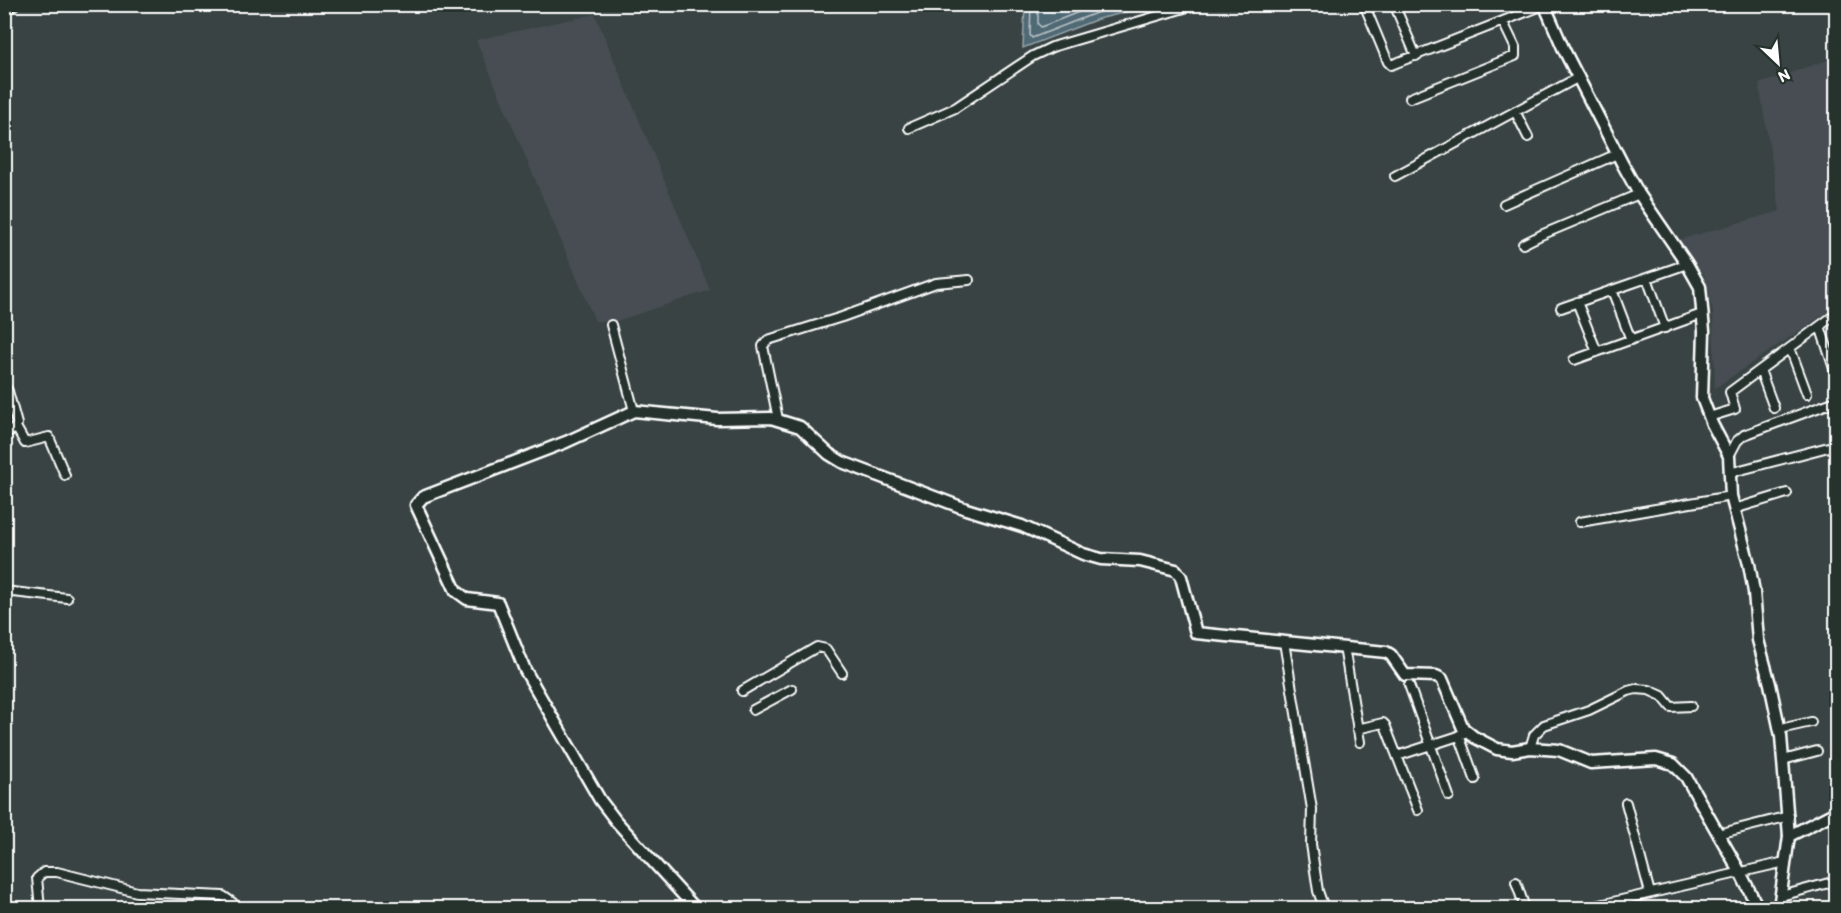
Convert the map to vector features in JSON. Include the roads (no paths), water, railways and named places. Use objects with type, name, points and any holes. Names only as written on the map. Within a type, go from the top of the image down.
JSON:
[{"type":"street","points":[[4,9],[13,4]]},
{"type":"street","points":[[909,128],[956,108],[1033,56],[1052,47],[1198,4]]},
{"type":"street","points":[[1364,4],[1389,64],[1393,65],[1544,5],[1564,50],[1639,194],[1700,287],[1704,331],[1702,398],[1729,456],[1731,496],[1749,564],[1758,640],[1780,729],[1790,836],[1779,909]]},
{"type":"street","points":[[1394,4],[1416,56]]},
{"type":"street","points":[[1410,98],[1515,56],[1515,47],[1503,22]]},
{"type":"street","points":[[1395,176],[1579,77]]},
{"type":"street","points":[[1515,111],[1528,137]]},
{"type":"street","points":[[1504,204],[1617,154]]},
{"type":"street","points":[[1522,244],[1639,194]]},
{"type":"street","points":[[1561,308],[1687,264]]},
{"type":"street","points":[[1647,278],[1665,328]]},
{"type":"street","points":[[778,419],[764,346],[768,339],[842,317],[936,283],[969,280]]},
{"type":"street","points":[[1611,290],[1631,340]]},
{"type":"street","points":[[1577,303],[1597,352]]},
{"type":"street","points":[[1575,360],[1702,314]]},
{"type":"street","points":[[1709,417],[1735,409],[1730,392],[1836,314]]},
{"type":"street","points":[[611,325],[634,411]]},
{"type":"street","points":[[1820,326],[1836,375]]},
{"type":"street","points":[[1790,348],[1807,394]]},
{"type":"street","points":[[1760,370],[1774,408]]},
{"type":"street","points":[[4,385],[8,391],[16,427],[27,443],[49,437],[65,475]]},
{"type":"street","points":[[1729,456],[1737,441],[1744,435],[1836,401]]},
{"type":"street","points":[[695,909],[639,848],[600,800],[525,670],[498,603],[467,599],[456,591],[416,505],[423,497],[566,442],[634,411],[643,410],[717,419],[748,417],[778,419],[800,427],[829,454],[859,469],[966,509],[1022,526],[1090,556],[1140,561],[1176,570],[1181,577],[1196,633],[1386,652],[1391,655],[1405,675],[1436,676],[1442,679],[1460,722],[1475,779]]},
{"type":"street","points":[[4,434],[16,427]]},
{"type":"street","points":[[1729,473],[1836,445]]},
{"type":"street","points":[[1734,510],[1787,493]]},
{"type":"street","points":[[1580,522],[1731,496]]},
{"type":"street","points":[[4,591],[67,598]]},
{"type":"street","points":[[1284,642],[1312,809],[1311,844],[1318,891],[1324,909]]},
{"type":"street","points":[[742,691],[817,647],[826,649],[842,673]]},
{"type":"street","points":[[1344,647],[1359,742]]},
{"type":"street","points":[[1409,685],[1449,796]]},
{"type":"street","points":[[753,710],[792,689]]},
{"type":"street","points":[[1530,748],[1534,735],[1544,725],[1589,710],[1628,691],[1643,689],[1662,696],[1671,707],[1690,706]]},
{"type":"street","points":[[1780,729],[1811,722]]},
{"type":"street","points":[[1357,729],[1383,723],[1385,725],[1418,810]]},
{"type":"street","points":[[1397,756],[1463,734],[1497,749],[1559,750],[1591,763],[1656,759],[1673,764],[1686,777],[1740,872],[1758,909]]},
{"type":"street","points":[[1783,760],[1817,751]]},
{"type":"street","points":[[1626,803],[1650,893]]},
{"type":"street","points":[[1790,836],[1836,812]]},
{"type":"street","points":[[1718,834],[1789,816]]},
{"type":"street","points":[[1587,909],[1785,862]]},
{"type":"street","points":[[40,909],[37,878],[44,872],[57,872],[137,892],[223,896],[233,903]]},
{"type":"street","points":[[1781,897],[1836,881]]},
{"type":"street","points":[[1516,882],[1525,909]]},
{"type":"water","points":[[1025,4],[1156,5],[1098,19],[1023,48]]}]
